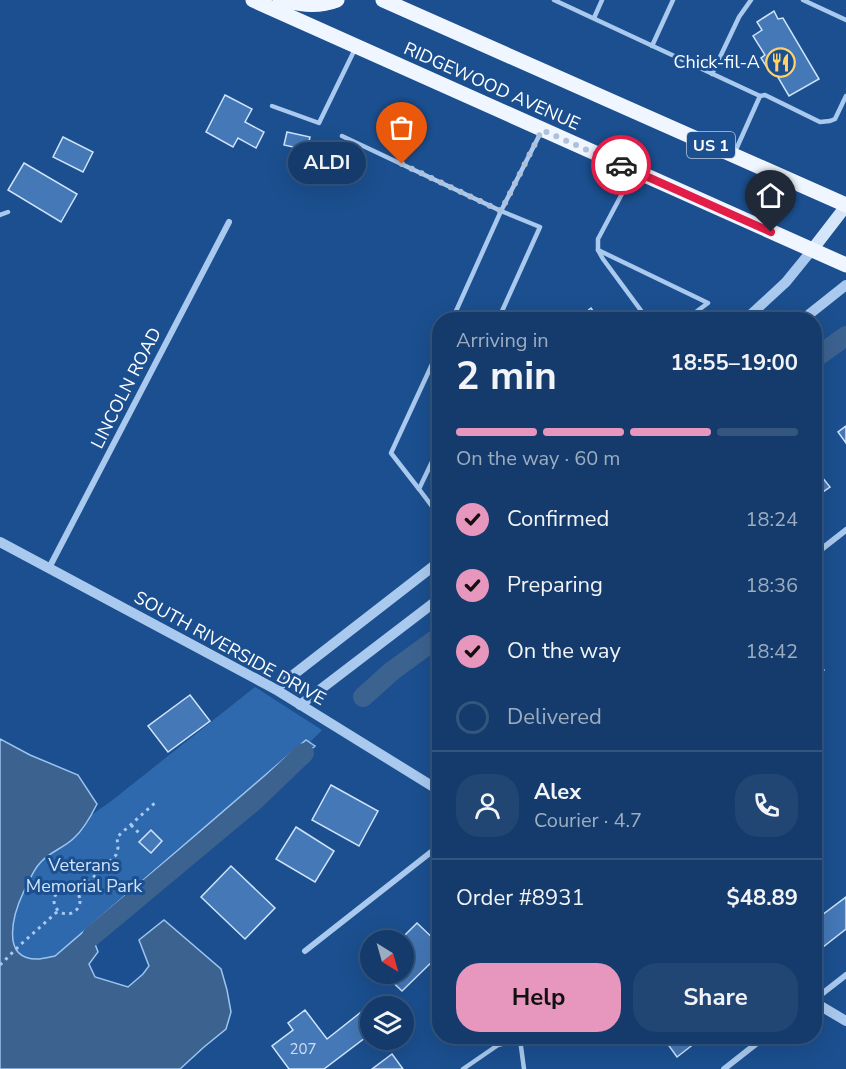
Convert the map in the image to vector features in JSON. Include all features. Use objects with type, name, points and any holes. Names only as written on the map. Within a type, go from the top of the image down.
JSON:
[{"type":"main road","name":"RIDGEWOOD AVENUE","points":[[253,0],[846,265]]},
{"type":"main road","points":[[280,0],[314,6],[337,0]]},
{"type":"main road","name":"RIDGEWOOD AVENUE","points":[[383,0],[846,206]]},
{"type":"main road","points":[[812,250],[846,206]]},
{"type":"street","name":"LINCOLN ROAD","points":[[49,568],[229,222]]},
{"type":"street","points":[[754,312],[786,282],[812,250]]},
{"type":"street","points":[[812,312],[846,285]]},
{"type":"street","points":[[822,549],[846,530]]},
{"type":"street","name":"SOUTH RIVERSIDE DRIVE","points":[[0,542],[275,689],[432,786]]},
{"type":"street","points":[[275,689],[432,567]]},
{"type":"street","points":[[300,705],[432,604]]},
{"type":"street","points":[[304,951],[432,851]]},
{"type":"street","points":[[822,994],[846,975]]},
{"type":"street","points":[[822,1006],[846,1021]]},
{"type":"street","points":[[724,1069],[756,1044]]},
{"type":"lane","points":[[554,0],[820,122],[835,119],[846,96]]},
{"type":"lane","points":[[594,18],[602,0]]},
{"type":"lane","points":[[652,46],[673,0]]},
{"type":"lane","points":[[712,74],[739,17],[750,0]]},
{"type":"lane","points":[[803,0],[846,20]]},
{"type":"lane","points":[[272,106],[319,123],[356,47]]},
{"type":"lane","points":[[733,155],[760,96]]},
{"type":"lane","points":[[456,312],[501,211],[542,130]]},
{"type":"lane","points":[[342,136],[540,227],[502,312]]},
{"type":"lane","points":[[634,171],[598,239],[598,250],[642,312]]},
{"type":"lane","points":[[0,215],[8,212]]},
{"type":"lane","points":[[598,250],[708,303],[696,312]]},
{"type":"lane","points":[[432,364],[391,453],[432,506]]},
{"type":"lane","points":[[419,489],[432,462]]},
{"type":"lane","points":[[463,1069],[504,1044]]},
{"type":"lane","points":[[522,1044],[524,1069]]},
{"type":"path","points":[[77,893],[116,855],[117,837],[156,802]]},
{"type":"path","points":[[131,825],[140,834]]},
{"type":"path","points":[[66,889],[77,893],[80,900],[77,909],[68,914],[58,911],[55,903],[59,892],[66,889]]},
{"type":"path","points":[[0,966],[58,911]]},
{"type":"green space","name":"Veterans Memorial Park","points":[[255,687],[322,730],[48,963],[25,968],[0,949],[19,890],[50,844],[110,802]]},
{"type":"shaded area","points":[[0,739],[30,755],[78,775],[97,804],[78,834],[38,866],[31,876],[16,911],[12,934],[14,944],[18,952],[25,957],[37,959],[55,956],[306,740],[315,746],[92,936],[98,952],[89,964],[95,977],[128,987],[149,966],[139,940],[164,920],[221,969],[231,1012],[226,1029],[180,1069],[0,1069]]},
{"type":"building","points":[[774,11],[778,19],[783,18],[819,79],[789,96],[772,67],[768,69],[761,58],[765,55],[753,36],[762,30],[757,22]]},
{"type":"building","points":[[225,95],[252,109],[245,122],[264,132],[256,148],[238,138],[233,147],[206,132]]},
{"type":"building","points":[[287,132],[310,137],[307,150],[284,145]]},
{"type":"building","points":[[63,137],[93,152],[83,172],[53,157]]},
{"type":"building","points":[[24,163],[77,194],[61,222],[8,190]]},
{"type":"building","points":[[846,426],[846,443],[838,432]]},
{"type":"building","points":[[822,477],[830,487],[822,492]]},
{"type":"building","points":[[190,695],[210,721],[168,752],[148,726]]},
{"type":"building","points":[[331,785],[378,811],[359,846],[312,820]]},
{"type":"building","points":[[296,827],[334,851],[315,882],[276,859]]},
{"type":"building","points":[[151,830],[162,841],[151,853],[139,842]]},
{"type":"building","points":[[231,866],[275,908],[245,939],[201,897]]},
{"type":"building","points":[[846,897],[846,929],[823,947],[822,946],[822,915]]},
{"type":"building","points":[[417,923],[432,937],[432,962],[414,979],[414,930],[410,930]]},
{"type":"building","points":[[395,984],[409,984],[402,991]]},
{"type":"building","points":[[305,1010],[327,1039],[360,1013],[360,1042],[324,1069],[289,1069],[272,1046],[293,1030],[288,1023]]},
{"type":"building","points":[[668,1044],[694,1044],[677,1057]]},
{"type":"building","points":[[392,1054],[403,1069],[372,1069]]},
{"type":"waterway","points":[[822,353],[846,336]]},
{"type":"waterway","points":[[363,697],[392,671],[432,642]]},
{"type":"waterway","points":[[92,936],[254,801],[304,753]]},
{"type":"way so far","points":[[402,164],[501,211],[542,130],[621,165]]},
{"type":"place","name":"Chick-fil-A","points":[[781,62]]},
{"type":"place","name":"ALDI","points":[[402,164]]},
{"type":"route","points":[[621,165],[771,232]]}]
